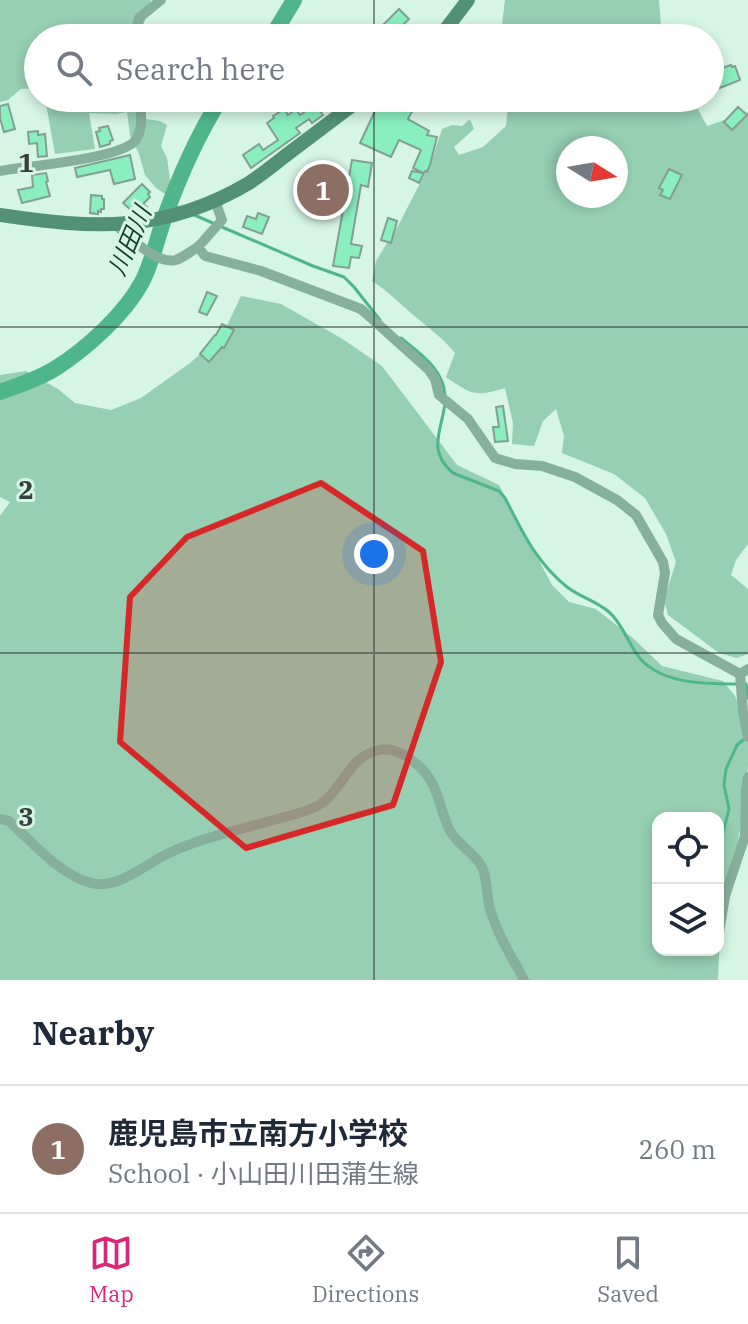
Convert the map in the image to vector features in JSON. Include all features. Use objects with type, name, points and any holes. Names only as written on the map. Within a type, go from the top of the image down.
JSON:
[{"type":"main road","points":[[450,24],[468,0]]},
{"type":"main road","points":[[0,215],[116,225],[191,211],[251,182],[344,112]]},
{"type":"street","points":[[138,24],[139,18],[161,0]]},
{"type":"street","points":[[0,171],[89,159],[129,145],[137,140],[141,112]]},
{"type":"street","points":[[116,225],[136,244],[173,261],[198,247],[222,220],[215,201]]},
{"type":"street","points":[[198,247],[205,256],[261,271],[361,309],[428,369],[435,379],[439,395],[468,419],[495,458],[515,464],[542,466],[575,477],[617,500],[636,515],[663,562],[665,573],[658,615],[662,623],[676,639],[742,678],[743,712],[748,737]]},
{"type":"street","points":[[0,819],[9,821],[58,866],[89,883],[102,884],[126,877],[188,845],[309,810],[331,796],[352,766],[371,752],[382,749],[398,752],[425,771],[434,785],[451,831],[481,866],[488,885],[493,919],[524,980]]},
{"type":"street","points":[[724,902],[745,836],[748,777]]},
{"type":"highlighted area","points":[[321,483],[423,551],[441,662],[393,805],[246,848],[120,742],[130,597],[187,537]]},
{"type":"green space","points":[[0,0],[151,0],[144,24],[24,24],[24,89],[0,102]]},
{"type":"green space","points":[[505,0],[659,0],[661,24],[502,24]]},
{"type":"green space","points":[[48,112],[127,112],[89,113],[95,149],[55,154]]},
{"type":"green space","points":[[127,112],[144,112],[146,119],[167,125],[161,146],[167,158],[171,186],[165,194],[145,175],[130,135]]},
{"type":"green space","points":[[508,112],[700,112],[707,126],[748,112],[748,544],[736,560],[731,575],[748,589],[748,654],[737,658],[719,653],[668,615],[664,600],[676,562],[666,534],[645,498],[614,474],[562,453],[564,436],[556,409],[543,421],[534,446],[512,444],[513,423],[505,388],[474,393],[446,377],[455,353],[437,334],[372,281],[376,261],[432,160],[442,129],[452,125],[462,126],[470,119],[474,129],[454,147],[459,155],[483,147],[506,126]]},
{"type":"green space","points":[[241,296],[281,304],[341,338],[382,366],[457,465],[499,485],[552,585],[569,602],[596,609],[662,666],[723,681],[735,696],[748,728],[748,766],[724,916],[724,812],[652,812],[652,956],[719,956],[718,980],[0,980],[0,516],[10,502],[0,497],[0,375],[26,371],[58,389],[75,403],[111,410],[141,398],[190,363],[223,334]]},
{"type":"building","points":[[399,9],[409,19],[404,24],[384,24]]},
{"type":"building","points":[[735,66],[740,80],[724,86],[724,67]]},
{"type":"building","points":[[8,104],[15,129],[4,132],[0,106]]},
{"type":"building","points":[[738,107],[747,115],[732,130],[724,122]]},
{"type":"building","points":[[279,112],[288,115],[298,112],[300,115],[321,112],[323,115],[312,123],[309,119],[296,128],[300,133],[251,168],[243,155],[259,144],[263,150],[278,140],[267,123],[273,116]]},
{"type":"building","points":[[374,112],[412,112],[408,119],[429,131],[427,135],[437,137],[430,165],[419,183],[409,178],[412,171],[423,173],[413,168],[421,150],[399,140],[391,157],[360,143]]},
{"type":"building","points":[[108,126],[113,140],[100,147],[96,132]]},
{"type":"building","points":[[38,131],[38,135],[45,134],[47,156],[38,157],[37,143],[29,144],[28,132]]},
{"type":"building","points":[[130,155],[135,179],[114,184],[110,170],[77,177],[75,168]]},
{"type":"building","points":[[352,160],[372,163],[368,187],[361,185],[351,244],[362,246],[359,258],[351,257],[349,268],[333,266]]},
{"type":"building","points":[[669,169],[682,175],[670,199],[660,195],[663,190],[659,188]]},
{"type":"building","points":[[46,173],[50,196],[22,203],[18,190],[33,187],[32,175]]},
{"type":"building","points":[[142,184],[150,192],[150,197],[143,204],[147,207],[144,211],[133,212],[123,203]]},
{"type":"building","points":[[91,195],[104,199],[104,209],[98,214],[90,213]]},
{"type":"building","points":[[258,213],[269,217],[262,234],[243,227],[247,216],[256,219]]},
{"type":"building","points":[[388,218],[397,221],[391,243],[381,240]]},
{"type":"building","points":[[207,292],[217,296],[207,315],[199,312]]},
{"type":"building","points":[[222,324],[234,330],[224,348],[209,362],[200,354]]},
{"type":"building","points":[[503,406],[508,441],[495,442],[493,427],[499,427],[496,407]]},
{"type":"waterway","name":"川田川","points":[[279,24],[294,0]]},
{"type":"waterway","name":"川田川","points":[[0,392],[29,382],[68,360],[104,330],[126,306],[146,275],[182,172],[213,112]]},
{"type":"waterway","points":[[169,204],[178,208]]},
{"type":"waterway","points":[[192,214],[215,224]]},
{"type":"waterway","points":[[222,227],[344,277],[380,320]]},
{"type":"waterway","points":[[401,338],[436,370],[445,396]]},
{"type":"waterway","points":[[445,404],[438,441],[440,457],[445,465],[453,473],[499,491],[547,567],[567,587],[609,612],[645,663],[656,671],[682,680],[737,684]]},
{"type":"waterway","points":[[744,684],[748,698]]},
{"type":"waterway","points":[[724,829],[729,809],[724,785],[726,769],[737,745],[743,740]]},
{"type":"place","name":"鹿児島市立南方小学校","points":[[323,190]]}]
